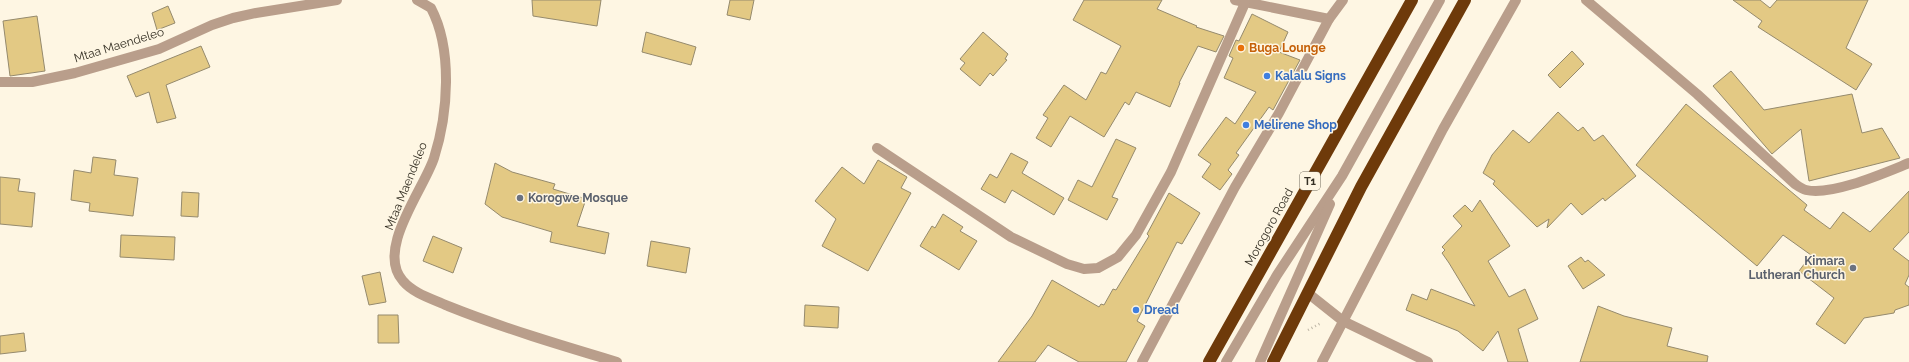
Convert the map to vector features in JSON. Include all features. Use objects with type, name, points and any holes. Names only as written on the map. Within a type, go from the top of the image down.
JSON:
[{"type":"highway","name":"Morogoro Road","points":[[1209,362],[1412,0]]},
{"type":"highway","points":[[1273,362],[1309,294],[1361,187],[1465,0]]},
{"type":"street","name":"Mtaa Maendeleo","points":[[0,82],[32,82],[75,73],[159,49],[212,25],[233,18],[337,0]]},
{"type":"street","name":"Mtaa Maendeleo","points":[[418,0],[431,8],[439,32],[446,72],[446,100],[433,159],[400,232],[395,259],[397,269],[402,280],[419,294],[467,314],[539,339],[617,362]]},
{"type":"street","points":[[1142,362],[1235,187],[1279,113],[1330,19],[1342,0]]},
{"type":"street","points":[[1226,362],[1277,275],[1342,176],[1440,0]]},
{"type":"street","points":[[1322,362],[1444,129],[1516,0]]},
{"type":"street","points":[[1586,0],[1697,94],[1795,184],[1805,190],[1827,191],[1878,175],[1909,162]]},
{"type":"street","points":[[877,148],[1011,237],[1067,264],[1084,270],[1098,268],[1118,257],[1136,235],[1171,172],[1240,2],[1330,19]]},
{"type":"street","points":[[1260,362],[1342,176]]},
{"type":"street","points":[[1309,294],[1343,321],[1428,362]]},
{"type":"building","points":[[532,0],[601,0],[597,26],[533,16]]},
{"type":"building","points":[[730,0],[754,0],[750,20],[727,15]]},
{"type":"building","points":[[1084,0],[1162,0],[1157,9],[1197,26],[1196,27],[1224,36],[1216,52],[1198,46],[1179,83],[1170,107],[1136,92],[1129,105],[1125,102],[1104,137],[1070,116],[1051,147],[1036,138],[1048,118],[1043,115],[1064,85],[1086,100],[1101,72],[1106,74],[1121,46],[1073,20]]},
{"type":"building","points":[[1733,0],[1760,0],[1770,8],[1777,0],[1868,0],[1846,48],[1872,64],[1856,90],[1758,27],[1762,21]]},
{"type":"building","points":[[168,6],[175,23],[157,30],[152,13]]},
{"type":"building","points":[[1252,14],[1288,32],[1279,52],[1300,60],[1273,110],[1269,107],[1236,153],[1239,155],[1228,170],[1232,174],[1220,190],[1202,177],[1211,164],[1198,155],[1226,117],[1235,124],[1256,92],[1224,78],[1233,58],[1229,56],[1236,40],[1239,41]]},
{"type":"building","points":[[37,16],[45,71],[10,76],[3,21]]},
{"type":"building","points":[[646,32],[696,47],[691,65],[642,52]]},
{"type":"building","points":[[983,32],[1008,54],[1005,59],[1007,60],[993,76],[990,73],[980,86],[960,69],[965,63],[960,59]]},
{"type":"building","points":[[201,46],[210,67],[166,85],[176,118],[157,123],[149,92],[136,97],[127,76]]},
{"type":"building","points":[[1572,51],[1584,64],[1560,88],[1548,75]]},
{"type":"building","points":[[1731,71],[1764,110],[1852,94],[1862,133],[1882,128],[1900,158],[1809,181],[1801,129],[1772,154],[1713,86]]},
{"type":"building","points":[[1686,104],[1807,205],[1804,210],[1830,229],[1843,212],[1870,232],[1909,191],[1909,232],[1893,249],[1909,261],[1909,275],[1905,284],[1909,287],[1909,305],[1895,310],[1894,313],[1864,318],[1845,344],[1816,324],[1834,298],[1799,271],[1811,255],[1783,235],[1757,266],[1636,165]]},
{"type":"building","points":[[1558,112],[1578,131],[1583,127],[1594,141],[1603,135],[1636,176],[1605,201],[1603,198],[1582,215],[1571,203],[1547,228],[1549,219],[1537,227],[1493,184],[1495,181],[1483,173],[1492,155],[1513,130],[1529,143]]},
{"type":"building","points":[[1116,139],[1136,148],[1112,197],[1118,199],[1107,220],[1068,200],[1078,180],[1092,187]]},
{"type":"building","points":[[1011,153],[1028,162],[1022,173],[1064,198],[1054,215],[1012,190],[1005,203],[981,189],[990,174],[997,178]]},
{"type":"building","points":[[93,157],[116,160],[114,175],[138,178],[133,216],[89,211],[90,203],[71,200],[74,170],[91,173]]},
{"type":"building","points":[[878,160],[907,177],[901,188],[911,193],[868,271],[822,246],[836,219],[815,201],[842,167],[864,184]]},
{"type":"building","points":[[495,163],[512,172],[555,184],[553,189],[586,199],[577,226],[609,233],[605,254],[550,242],[552,232],[502,217],[485,204]]},
{"type":"building","points":[[0,177],[20,179],[18,191],[35,193],[32,227],[0,224]]},
{"type":"building","points":[[182,192],[199,193],[198,217],[181,216]]},
{"type":"building","points":[[1169,193],[1200,213],[1182,244],[1177,242],[1137,321],[1145,326],[1126,362],[1079,362],[1048,345],[1035,362],[998,362],[1032,316],[1052,280],[1099,307],[1101,304],[1104,305],[1113,289],[1116,290],[1149,236],[1147,234]]},
{"type":"building","points":[[1480,200],[1510,246],[1488,261],[1509,297],[1525,289],[1538,319],[1518,329],[1528,362],[1508,362],[1498,331],[1483,351],[1458,331],[1406,310],[1412,294],[1427,300],[1431,289],[1475,306],[1442,253],[1445,250],[1442,247],[1462,226],[1453,216],[1465,205],[1472,212]]},
{"type":"building","points":[[943,214],[963,227],[960,231],[977,241],[959,270],[920,246],[932,226],[935,228]]},
{"type":"building","points":[[121,235],[175,237],[174,260],[120,257]]},
{"type":"building","points":[[433,236],[462,248],[453,273],[423,261]]},
{"type":"building","points":[[651,241],[690,248],[686,273],[647,266]]},
{"type":"building","points":[[1581,257],[1585,262],[1588,260],[1605,275],[1583,289],[1568,266]]},
{"type":"building","points":[[380,272],[386,302],[369,305],[362,276]]},
{"type":"building","points":[[805,305],[839,307],[838,328],[804,326]]},
{"type":"building","points":[[1598,306],[1624,316],[1672,328],[1667,346],[1708,356],[1707,362],[1580,362]]},
{"type":"building","points":[[378,315],[398,315],[399,343],[378,343]]},
{"type":"building","points":[[24,333],[26,351],[0,354],[0,336]]},
{"type":"place","name":"Buga Lounge","points":[[1241,48]]},
{"type":"place","name":"Kalalu Signs","points":[[1267,76]]},
{"type":"place","name":"Melirene Shop","points":[[1246,125]]},
{"type":"place","name":"Korogwe Mosque","points":[[520,198]]},
{"type":"place","name":"Kimara Lutheran Church","points":[[1853,268]]},
{"type":"place","name":"Dread","points":[[1136,310]]}]
